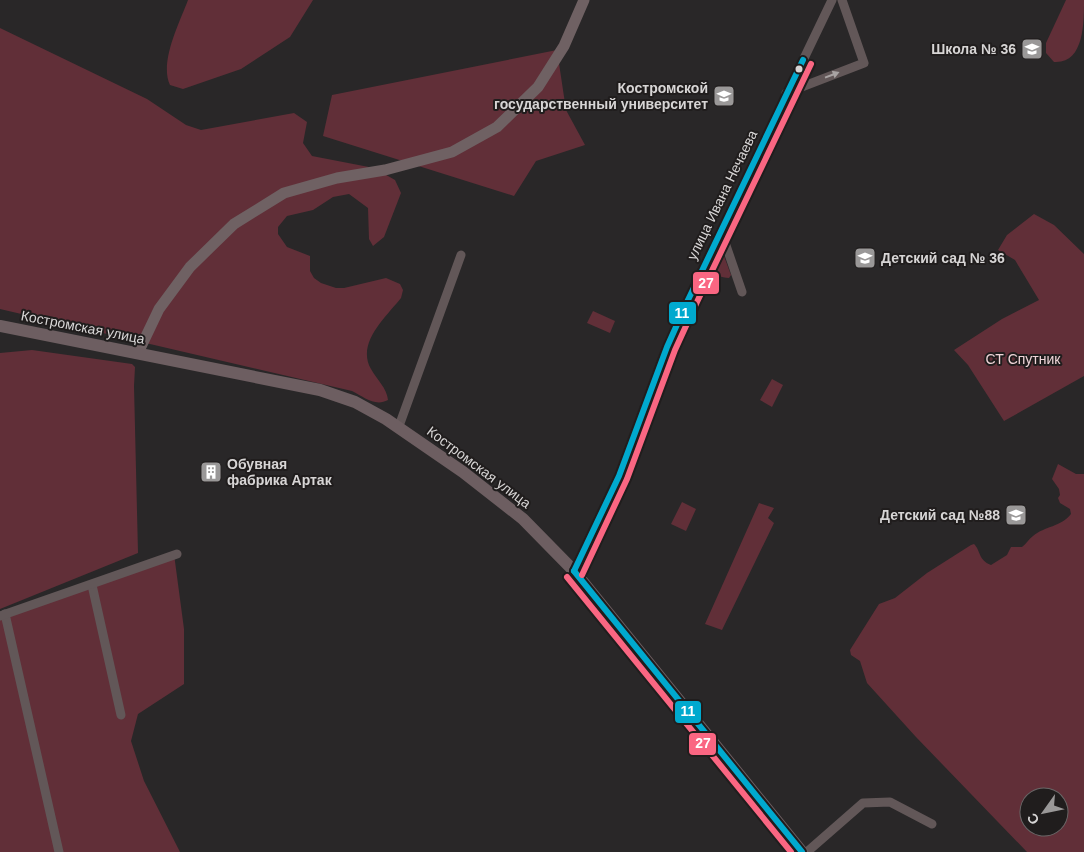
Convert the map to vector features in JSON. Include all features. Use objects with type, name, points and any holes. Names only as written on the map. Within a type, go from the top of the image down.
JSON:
[{"type":"main road","points":[[138,353],[159,309],[190,267],[234,224],[284,193],[337,178],[385,170],[452,152],[497,126],[538,87],[564,46],[584,0]]},
{"type":"main road","name":"Костромская улица","points":[[0,326],[320,390],[355,402],[399,426],[464,472],[523,519],[574,571],[802,852]]},
{"type":"street","name":"улица Ивана Нечаева","points":[[574,571],[619,476],[668,347],[786,93],[832,0]]},
{"type":"street","points":[[786,93],[864,63],[842,0]]},
{"type":"street","points":[[721,231],[742,292]]},
{"type":"street","points":[[399,426],[461,255]]},
{"type":"street","points":[[59,852],[3,615],[177,554]]},
{"type":"street","points":[[92,585],[121,715]]},
{"type":"street","points":[[807,852],[863,803],[890,802],[932,824]]},
{"type":"green space","points":[[188,0],[313,0],[290,37],[241,69],[183,89],[170,85],[167,76],[167,65],[172,42]]},
{"type":"green space","points":[[1066,0],[1084,0],[1084,20],[1077,49],[1064,61],[1054,62],[1046,53],[1046,43]]},
{"type":"green space","points":[[0,28],[147,99],[186,125],[201,130],[294,113],[307,122],[303,143],[312,156],[374,168],[395,180],[401,193],[384,237],[373,246],[369,239],[368,208],[349,194],[333,197],[313,210],[287,216],[278,227],[278,234],[287,247],[310,256],[310,271],[314,278],[321,283],[336,288],[344,288],[386,278],[400,284],[403,290],[401,298],[375,331],[367,350],[367,359],[371,369],[384,388],[388,400],[374,402],[352,391],[0,309]]},
{"type":"green space","points":[[557,50],[566,110],[585,145],[536,161],[514,196],[323,136],[332,95]]},
{"type":"green space","name":"СТ Спутник","points":[[1034,214],[1054,225],[1084,254],[1084,376],[1004,421],[968,365],[954,350],[1002,319],[1039,300],[1015,260],[998,250],[1007,235]]},
{"type":"green space","points":[[721,248],[731,275],[729,278],[712,273],[708,269],[717,249]]},
{"type":"green space","points":[[593,311],[615,321],[610,333],[587,323]]},
{"type":"green space","points":[[32,350],[132,364],[135,367],[138,553],[0,609],[0,353]]},
{"type":"green space","points":[[772,379],[783,385],[772,407],[760,400]]},
{"type":"green space","points":[[1058,464],[1076,474],[1084,474],[1084,852],[1027,852],[916,737],[867,683],[860,661],[851,655],[850,650],[879,604],[895,598],[927,573],[971,545],[974,544],[984,561],[991,565],[1007,555],[1011,547],[1022,547],[1038,533],[1063,522],[1071,514],[1070,509],[1060,503],[1058,498],[1060,495],[1059,489],[1052,479]]},
{"type":"green space","points":[[682,502],[696,509],[686,531],[671,524]]},
{"type":"green space","points":[[759,503],[774,508],[768,518],[774,523],[722,630],[705,624]]},
{"type":"green space","points":[[174,554],[184,629],[184,684],[138,714],[131,741],[144,781],[180,852],[0,852],[0,616]]},
{"type":"transit line","name":"11","points":[[574,571],[619,476],[667,347],[688,300],[803,60]]},
{"type":"transit line","name":"27","points":[[582,575],[627,479],[675,350],[811,64]]},
{"type":"transit line","name":"11","points":[[574,571],[802,852]]},
{"type":"transit line","name":"27","points":[[567,577],[791,852]]},
{"type":"place","name":"Школа № 36","points":[[1032,49]]},
{"type":"place","name":"Костромской государственный университет","points":[[724,96]]},
{"type":"place","name":"Детский сад № 36","points":[[865,258]]},
{"type":"place","name":"Обувная фабрика Артак","points":[[211,472]]},
{"type":"place","name":"Детский сад №88","points":[[1016,515]]}]
